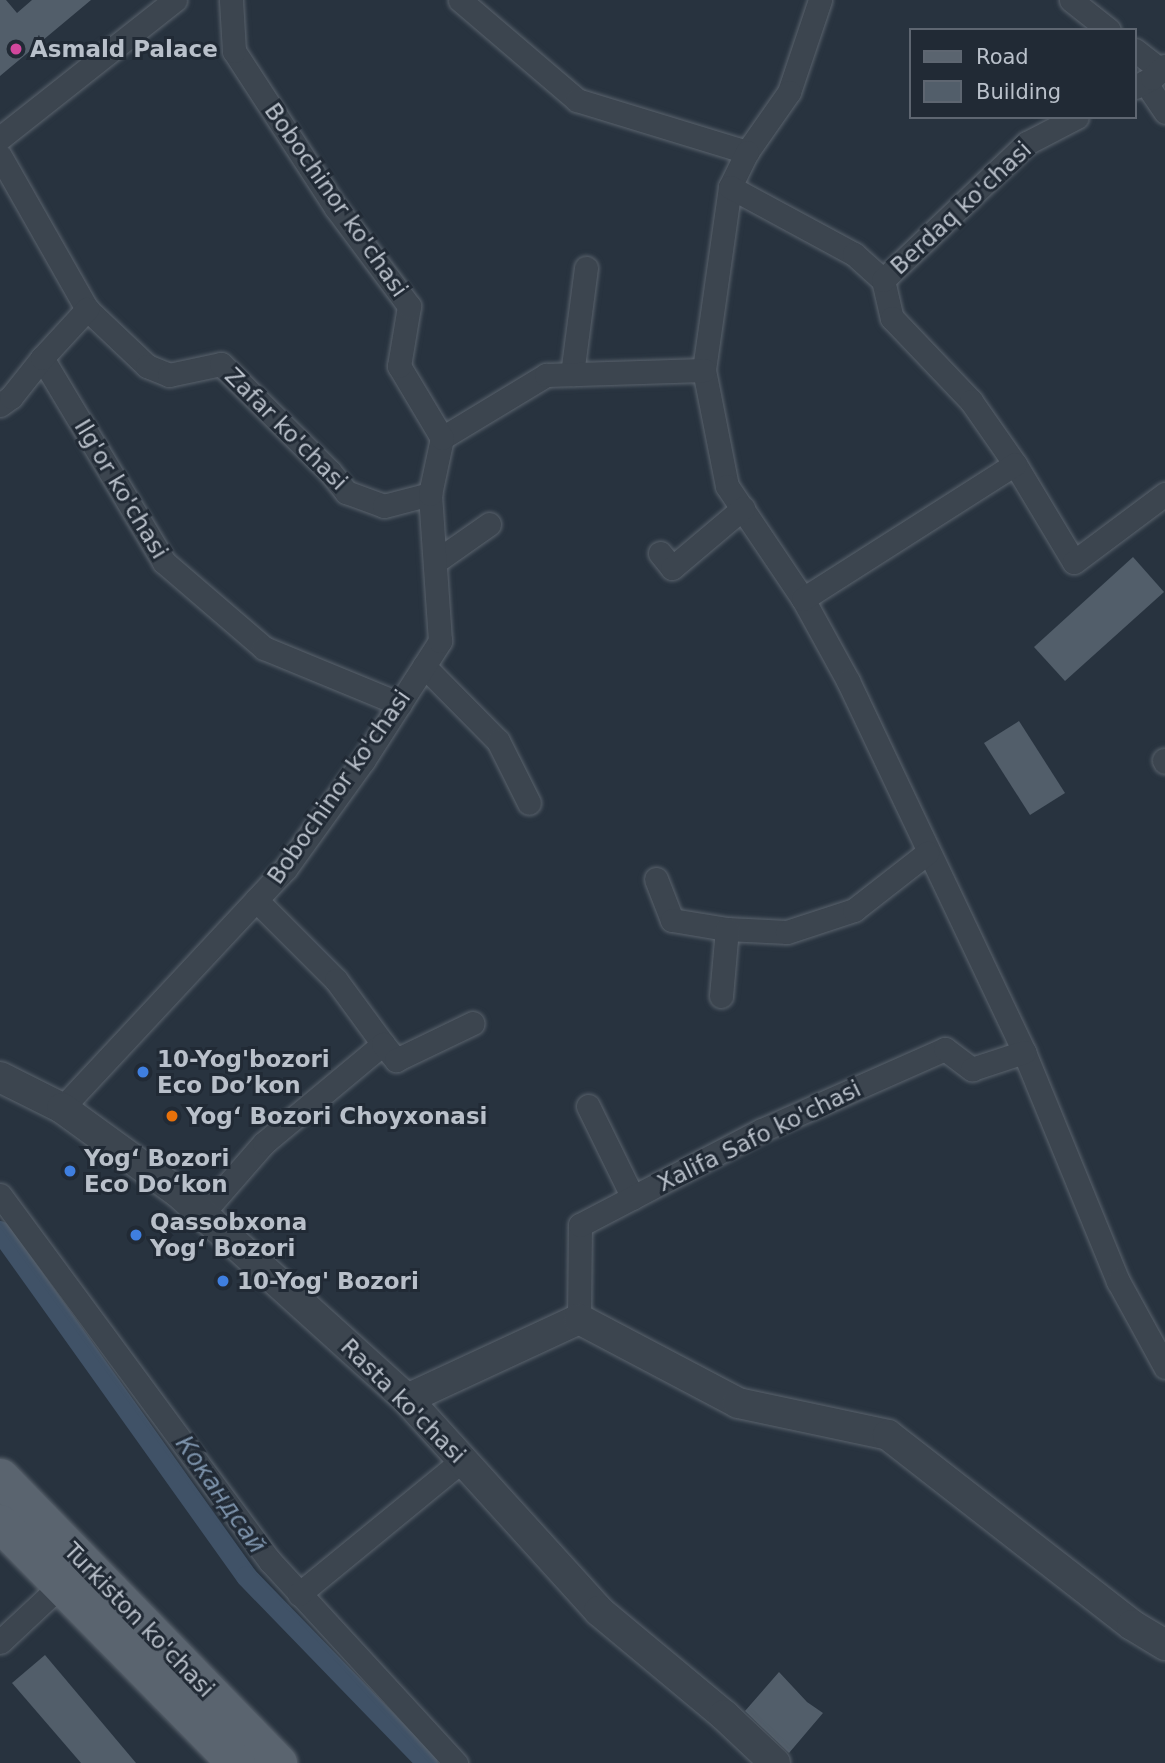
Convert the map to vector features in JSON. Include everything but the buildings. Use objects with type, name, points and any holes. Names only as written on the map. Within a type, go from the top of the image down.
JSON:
[{"type":"main road","name":"Turkiston ko'chasi","points":[[0,1477],[278,1763]]},
{"type":"main road","name":"Turkiston ko'chasi","points":[[0,1523],[236,1763]]},
{"type":"street","points":[[0,138],[175,0]]},
{"type":"street","name":"Bobochinor ko'chasi","points":[[62,1108],[286,868],[400,704],[440,641],[430,494],[442,438],[399,366],[409,306],[336,208],[234,51],[231,0]]},
{"type":"street","points":[[460,0],[577,100],[747,152]]},
{"type":"street","points":[[820,0],[789,92],[747,152],[730,187],[704,370],[727,486],[803,599],[848,681],[927,853],[1024,1052],[1118,1281],[1165,1367]]},
{"type":"street","points":[[1071,0],[1106,28]]},
{"type":"street","points":[[1137,53],[1152,76],[1165,112]]},
{"type":"street","name":"Berdaq ko'chasi","points":[[884,280],[1027,143],[1073,119]]},
{"type":"street","name":"Zafar ko'chasi","points":[[0,156],[87,309],[147,366],[169,375],[221,365],[330,472],[346,492],[384,506],[430,494]]},
{"type":"street","points":[[730,187],[854,254],[884,280],[892,318],[971,401],[1015,464],[1074,562],[1165,494]]},
{"type":"street","points":[[572,374],[586,268]]},
{"type":"street","points":[[0,405],[11,397],[41,358],[87,309]]},
{"type":"street","name":"Ilg'or ko'chasi","points":[[41,358],[164,562],[264,648],[400,704]]},
{"type":"street","points":[[442,438],[546,375],[704,370]]},
{"type":"street","points":[[803,599],[1015,464]]},
{"type":"street","points":[[660,553],[672,568],[743,508]]},
{"type":"street","points":[[435,562],[489,524]]},
{"type":"street","points":[[424,666],[498,741],[529,803]]},
{"type":"street","points":[[656,879],[672,920],[727,929],[787,932],[854,910],[927,853]]},
{"type":"street","points":[[257,900],[336,980],[396,1060],[473,1023]]},
{"type":"street","points":[[721,996],[727,929]]},
{"type":"street","points":[[202,1213],[264,1143],[383,1044]]},
{"type":"street","name":"Xalifa Safo ko'chasi","points":[[579,1319],[580,1226],[762,1130],[945,1049],[972,1069],[1024,1052]]},
{"type":"street","name":"Rasta ko'chasi","points":[[0,1077],[62,1108],[179,1193],[202,1213],[408,1399],[599,1611],[724,1714],[775,1763]]},
{"type":"street","points":[[588,1106],[633,1198]]},
{"type":"street","points":[[0,1195],[270,1561],[456,1763]]},
{"type":"street","points":[[408,1399],[579,1319],[738,1403],[888,1435],[1132,1625],[1165,1645]]},
{"type":"street","points":[[299,1594],[463,1460]]},
{"type":"street","points":[[0,1642],[61,1585]]},
{"type":"waterway","name":"Кокандсай","points":[[0,1231],[246,1576],[427,1763]]},
{"type":"place","name":"Asmald Palace","points":[[16,49]]},
{"type":"place","name":"10-Yog'bozori Eco Do’kon","points":[[143,1072]]},
{"type":"place","name":"Yogʻ Bozori Choyxonasi","points":[[172,1116]]},
{"type":"place","name":"Yogʻ Bozori Eco Doʻkon","points":[[70,1171]]},
{"type":"place","name":"Qassobxona Yog‘ Bozori","points":[[136,1235]]},
{"type":"place","name":"10-Yog' Bozori","points":[[223,1281]]}]
